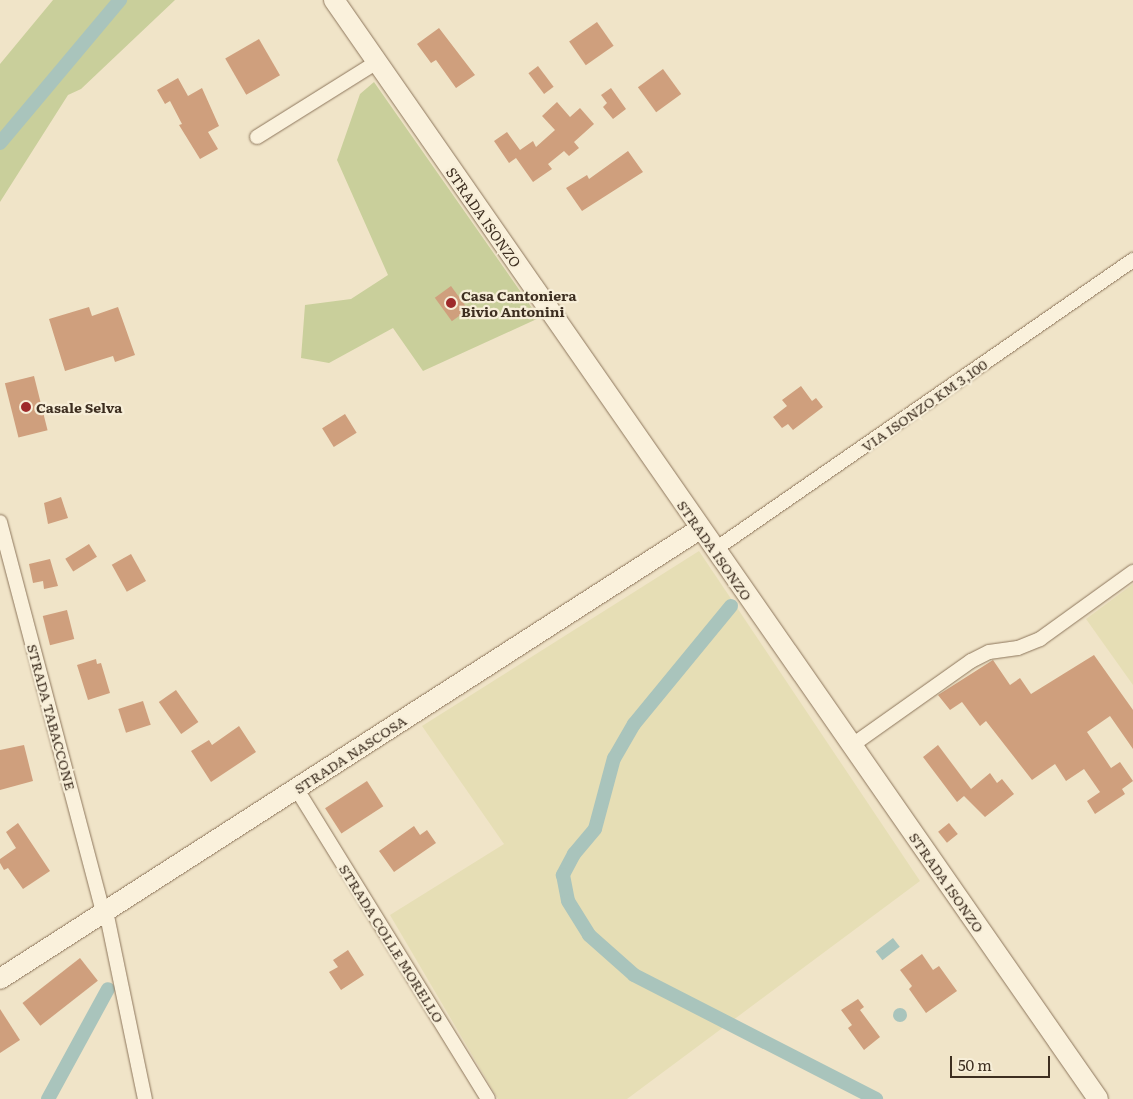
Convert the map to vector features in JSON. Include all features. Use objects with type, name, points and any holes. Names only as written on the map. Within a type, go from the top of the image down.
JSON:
[{"type":"main road","name":"STRADA ISONZO","points":[[334,0],[714,550],[1098,1099]]},
{"type":"main road","name":"STRADA NASCOSA","points":[[0,980],[700,529]]},
{"type":"street","points":[[257,137],[377,62]]},
{"type":"street","name":"VIA ISONZO KM 3,100","points":[[714,550],[1133,260]]},
{"type":"street","name":"STRADA TABACCONE","points":[[0,522],[105,912],[145,1099]]},
{"type":"street","points":[[851,746],[971,661],[989,652],[1018,648],[1040,639],[1133,572]]},
{"type":"street","name":"STRADA COLLE MORELLO","points":[[296,788],[488,1099]]},
{"type":"shaded area","points":[[699,551],[920,881],[627,1099],[498,1099],[390,915],[504,844],[422,726]]},
{"type":"shaded area","points":[[1133,584],[1133,685],[1086,619]]},
{"type":"green space","points":[[53,0],[175,0],[81,89],[68,95],[0,202],[0,64]]},
{"type":"green space","points":[[374,82],[539,318],[423,371],[393,328],[329,363],[301,358],[305,305],[351,299],[388,275],[337,160],[360,94]]},
{"type":"water","points":[[893,938],[900,947],[882,960],[876,952]]},
{"type":"water","points":[[897,1008],[903,1008],[907,1015],[903,1022],[897,1022],[893,1018],[893,1012]]},
{"type":"building","points":[[597,22],[614,46],[586,65],[569,42]]},
{"type":"building","points":[[439,28],[475,75],[456,88],[436,60],[431,63],[417,44]]},
{"type":"building","points":[[259,39],[280,75],[246,95],[225,58]]},
{"type":"building","points":[[538,66],[554,87],[544,94],[528,73]]},
{"type":"building","points":[[663,69],[681,94],[656,112],[638,87]]},
{"type":"building","points":[[178,78],[188,96],[202,88],[219,126],[208,132],[218,149],[200,159],[179,125],[182,124],[170,101],[165,104],[157,90]]},
{"type":"building","points":[[611,88],[626,109],[613,119],[603,107],[607,103],[601,95]]},
{"type":"building","points":[[557,102],[570,117],[580,108],[594,124],[574,142],[579,148],[569,156],[564,151],[548,164],[552,169],[533,182],[516,158],[509,163],[494,141],[507,132],[520,150],[533,141],[536,147],[555,130],[542,116]]},
{"type":"building","points":[[628,151],[643,172],[582,211],[566,188],[587,175],[589,179]]},
{"type":"building","name":"Casa Cantoniera Bivio Antonini","points":[[451,286],[468,309],[452,321],[435,298]]},
{"type":"building","points":[[89,307],[92,316],[118,307],[135,355],[115,362],[113,356],[65,371],[49,319]]},
{"type":"building","name":"Casale Selva","points":[[34,376],[48,430],[18,438],[5,383]]},
{"type":"building","points":[[801,386],[812,401],[816,398],[823,407],[793,430],[788,424],[782,428],[773,417],[787,406],[782,400]]},
{"type":"building","points":[[345,414],[357,433],[334,447],[322,428]]},
{"type":"building","points":[[61,497],[68,518],[48,524],[44,503]]},
{"type":"building","points":[[89,544],[97,557],[73,572],[65,559]]},
{"type":"building","points":[[131,554],[146,581],[127,592],[112,565]]},
{"type":"building","points":[[50,559],[58,586],[44,589],[43,581],[33,583],[29,564]]},
{"type":"building","points":[[67,610],[74,639],[50,645],[43,616]]},
{"type":"building","points":[[1094,655],[1133,710],[1133,749],[1110,716],[1087,732],[1111,768],[1120,762],[1133,781],[1122,789],[1125,794],[1095,814],[1087,801],[1100,792],[1084,769],[1066,781],[1055,764],[1032,780],[986,721],[980,726],[962,702],[950,710],[938,695],[993,660],[1010,685],[1020,678],[1031,694]]},
{"type":"building","points":[[96,659],[97,664],[101,663],[110,693],[88,700],[77,665]]},
{"type":"building","points":[[176,690],[198,722],[181,734],[159,702]]},
{"type":"building","points":[[143,701],[151,725],[126,733],[118,709]]},
{"type":"building","points":[[239,726],[256,752],[211,782],[191,751],[209,740],[212,745]]},
{"type":"building","points":[[24,745],[33,781],[0,790],[0,750]]},
{"type":"building","points":[[938,745],[971,789],[990,773],[997,783],[1002,779],[1014,794],[985,817],[964,796],[957,802],[923,757]]},
{"type":"building","points":[[367,781],[383,806],[341,833],[325,808]]},
{"type":"building","points":[[18,823],[50,871],[23,889],[8,868],[4,870],[0,863],[0,859],[16,848],[6,832]]},
{"type":"building","points":[[949,823],[958,834],[947,843],[938,832]]},
{"type":"building","points":[[414,826],[420,835],[427,830],[436,843],[394,872],[379,851]]},
{"type":"building","points":[[348,950],[364,975],[341,990],[329,972],[338,967],[333,960]]},
{"type":"building","points":[[922,954],[933,970],[939,966],[957,991],[926,1013],[909,989],[912,986],[900,970]]},
{"type":"building","points":[[80,958],[98,981],[40,1026],[22,1003]]},
{"type":"building","points":[[858,999],[864,1007],[860,1010],[880,1037],[864,1050],[848,1028],[852,1025],[841,1010]]},
{"type":"building","points":[[0,1009],[20,1040],[0,1053]]},
{"type":"waterway","points":[[0,143],[120,0]]},
{"type":"waterway","points":[[731,606],[634,724],[614,758],[595,829],[574,854],[563,875],[568,901],[589,935],[634,975],[876,1099]]},
{"type":"waterway","points":[[48,1099],[108,989]]},
{"type":"place","name":"Casa Cantoniera Bivio Antonini","points":[[451,303]]},
{"type":"place","name":"Casale Selva","points":[[26,407]]}]
